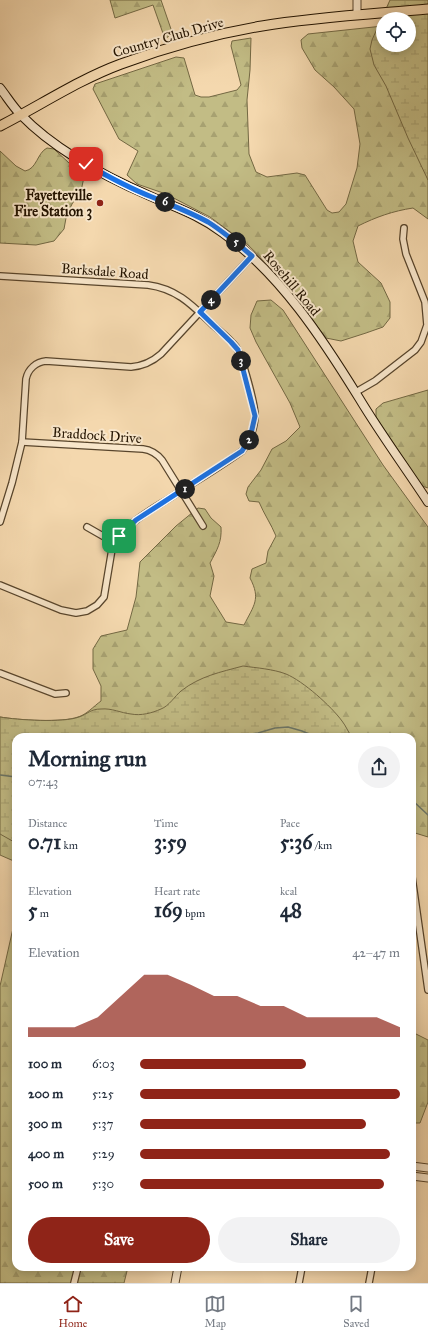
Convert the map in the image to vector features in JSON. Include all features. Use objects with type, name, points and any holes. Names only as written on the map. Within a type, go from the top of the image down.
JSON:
[{"type":"main road","name":"Country Club Drive","points":[[0,126],[92,76],[121,64],[201,39],[262,26],[428,9]]},
{"type":"main road","name":"Rosehill Road","points":[[0,88],[20,115],[42,134],[79,160],[111,178],[151,197],[189,212],[223,233],[252,256],[292,300],[305,318],[356,392],[428,502]]},
{"type":"street","points":[[357,0],[357,16]]},
{"type":"street","points":[[356,392],[375,381],[415,350],[421,342],[427,325],[425,302],[406,254],[403,239],[404,228]]},
{"type":"street","points":[[0,522],[12,483],[22,442],[26,379],[28,372],[36,364],[46,361],[131,367],[142,366],[161,354],[252,256]]},
{"type":"street","name":"Barksdale Road","points":[[0,276],[156,286],[166,289],[180,296],[200,312],[238,350],[255,416],[250,438],[242,451],[136,520],[115,542]]},
{"type":"street","name":"Braddock Drive","points":[[22,442],[147,450],[154,452],[160,457],[203,526]]},
{"type":"street","points":[[0,585],[61,610],[76,613],[87,611],[97,605],[104,596],[110,556],[115,542],[87,527]]},
{"type":"street","points":[[0,673],[55,694],[66,693]]},
{"type":"street","points":[[416,905],[428,990]]},
{"type":"street","points":[[416,1166],[428,1168]]},
{"type":"street","points":[[416,1176],[428,1178]]},
{"type":"street","points":[[74,1283],[77,1271]]},
{"type":"street","points":[[175,1283],[177,1271]]},
{"type":"street","points":[[298,1283],[301,1271]]},
{"type":"street","points":[[369,1283],[371,1271]]},
{"type":"green space","points":[[110,0],[161,0],[172,32],[165,39],[153,5],[115,18]]},
{"type":"green space","points":[[390,0],[428,0],[428,180],[386,86],[374,65],[370,49],[376,31],[376,52],[416,52],[416,12],[385,12]]},
{"type":"green space","points":[[428,21],[428,219],[413,208],[385,215],[358,226],[353,241],[358,262],[381,283],[390,302],[390,318],[383,327],[341,341],[326,338],[277,273],[248,245],[210,217],[166,194],[137,184],[127,175],[138,151],[119,139],[93,89],[95,84],[176,57],[184,58],[195,95],[209,97],[237,90],[241,85],[231,46],[232,41],[251,38],[247,100],[249,154],[256,172],[267,177],[297,173],[305,175],[327,210],[332,213],[339,212],[346,204],[357,168],[360,144],[354,109],[334,87],[315,70],[302,48],[301,40],[308,34],[376,27],[376,52],[416,52],[416,36]]},
{"type":"green space","points":[[47,148],[54,149],[84,177],[81,191],[72,204],[66,218],[64,229],[54,241],[36,245],[0,243],[0,151],[16,166],[25,171],[29,170],[35,164],[41,153]]},
{"type":"green space","points":[[271,300],[283,310],[383,465],[428,527],[428,837],[416,833],[416,733],[12,733],[12,860],[0,855],[0,717],[39,720],[71,719],[84,714],[101,701],[101,686],[93,669],[93,649],[101,636],[127,630],[136,597],[140,562],[176,526],[198,508],[205,509],[211,518],[221,527],[220,542],[210,563],[214,576],[210,596],[226,622],[244,625],[251,612],[256,597],[250,578],[252,569],[266,563],[268,551],[276,536],[259,502],[249,501],[246,494],[248,487],[261,470],[272,449],[286,441],[300,427],[290,403],[256,342],[250,328],[251,315],[257,301]]},
{"type":"green space","points":[[428,390],[428,488],[422,486],[376,417],[376,409],[383,403]]},
{"type":"green space","points":[[243,666],[286,674],[293,677],[316,694],[331,708],[349,733],[12,733],[12,841],[0,834],[0,717],[29,720],[62,720],[79,717],[97,709],[113,710],[135,715],[146,714],[164,708],[188,686],[211,675]]},
{"type":"green space","points":[[12,933],[12,1271],[127,1271],[124,1283],[0,1283],[0,986]]},
{"type":"green space","points":[[416,1034],[428,1040],[428,1102],[420,1123],[416,1123]]},
{"type":"waterway","points":[[258,733],[275,728],[288,727],[307,733]]},
{"type":"waterway","points":[[0,775],[12,776]]},
{"type":"waterway","points":[[416,804],[428,815]]},
{"type":"place","name":"Fayetteville Fire Station 3","points":[[100,203]]},
{"type":"route","points":[[86,164],[151,197],[189,212],[223,233],[252,256],[200,312],[238,350],[254,406],[255,416],[253,431],[247,445],[234,457],[136,520],[119,536]]}]
